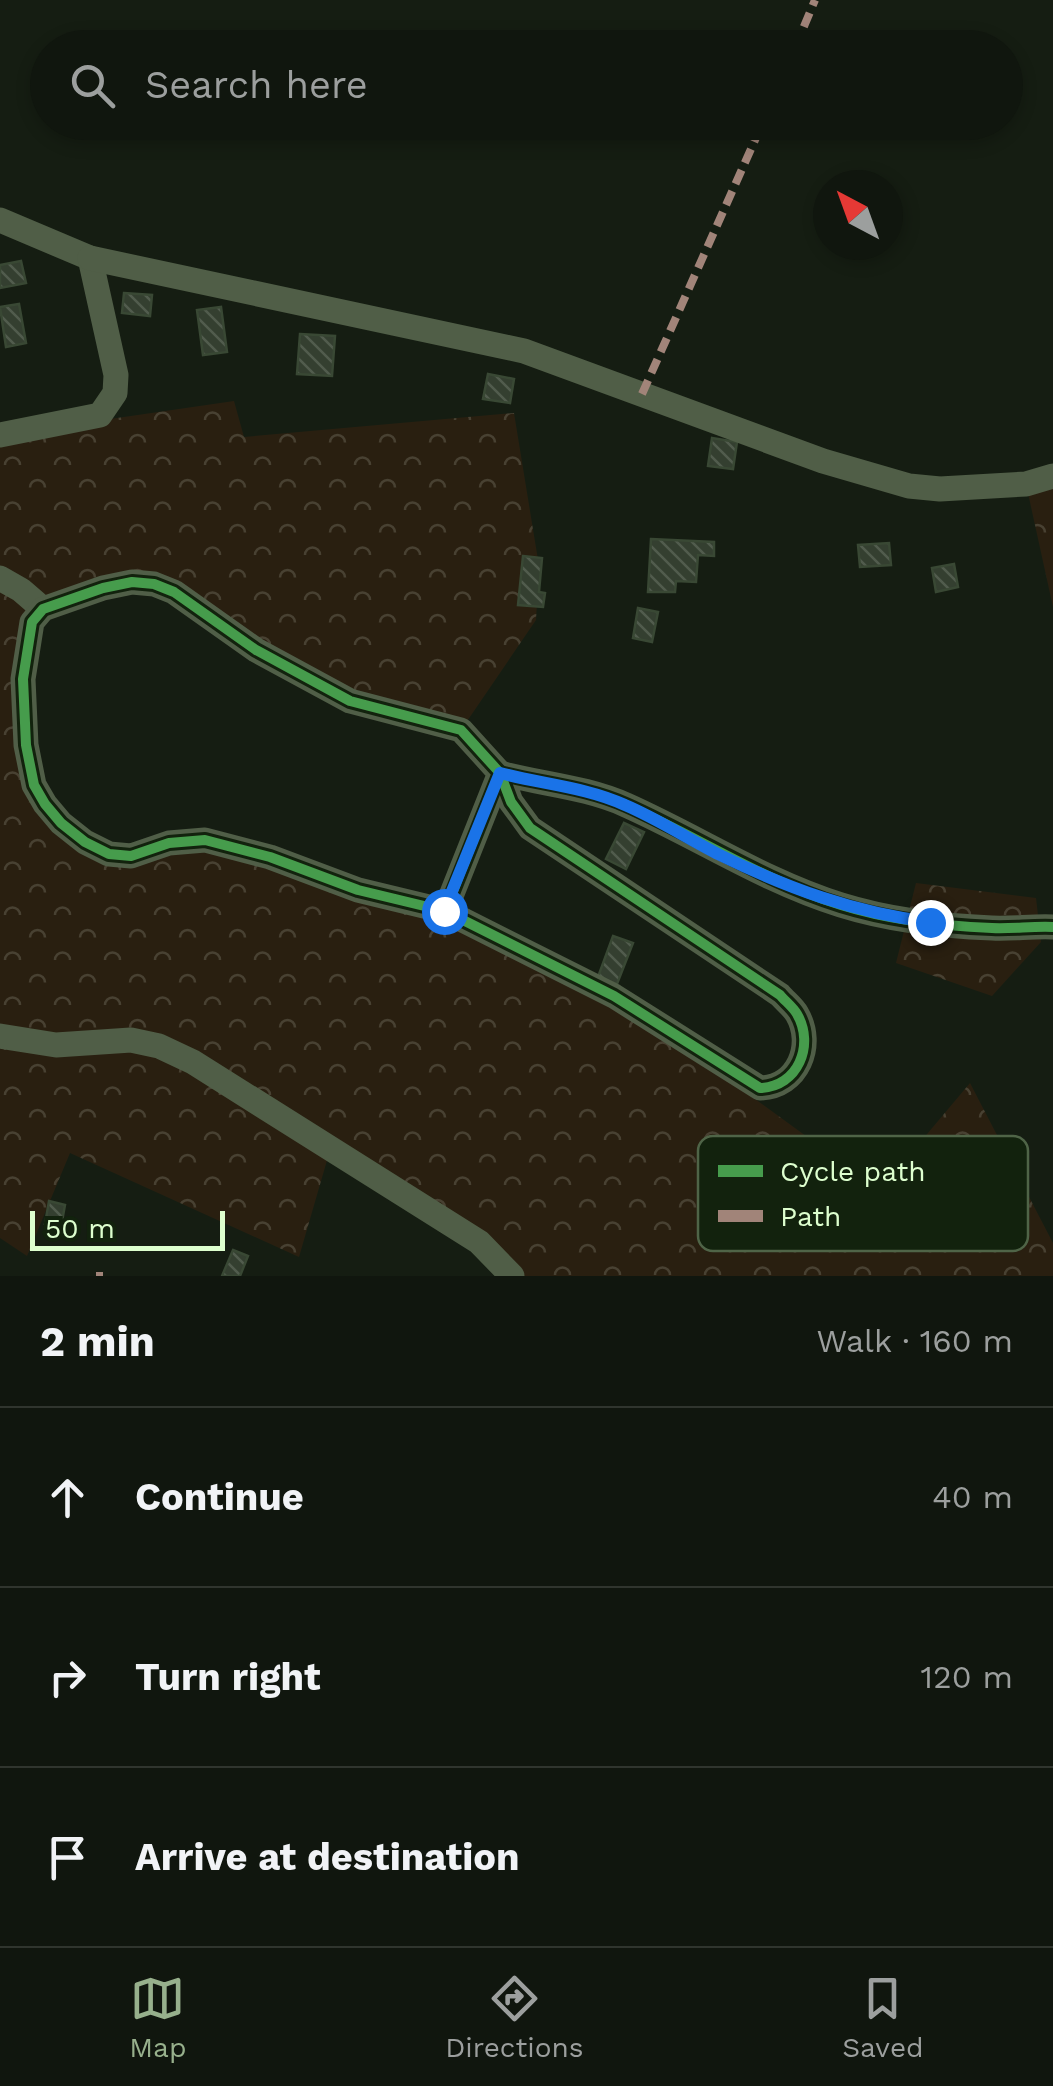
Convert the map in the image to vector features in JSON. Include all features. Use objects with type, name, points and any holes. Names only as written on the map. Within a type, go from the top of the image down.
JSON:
[{"type":"street","points":[[0,220],[90,258],[524,350],[808,455],[909,486],[1026,484],[1053,476]]},
{"type":"street","points":[[0,436],[83,420],[100,415],[110,405],[116,393],[116,375],[90,258]]},
{"type":"street","points":[[0,578],[22,590],[43,609]]},
{"type":"street","points":[[132,582],[154,584],[174,592],[256,650],[350,700],[461,730],[500,773],[510,802],[530,828],[780,995],[797,1012],[802,1030],[798,1066],[792,1078],[773,1088],[760,1088],[614,996],[444,911],[358,890],[270,858],[205,840],[169,843],[130,856],[109,854],[85,842],[44,804],[28,762],[23,679],[32,622],[43,609],[104,588],[132,582]]},
{"type":"street","points":[[444,911],[500,773]]},
{"type":"street","points":[[500,773],[614,800],[720,855],[839,905],[886,917],[995,929],[1053,926]]},
{"type":"street","points":[[0,1036],[56,1044],[131,1040],[158,1046],[193,1062],[479,1242],[512,1276]]},
{"type":"green space","points":[[234,401],[244,437],[514,413],[539,566],[536,620],[461,730],[350,701],[154,584],[32,622],[34,785],[109,854],[169,843],[445,911],[614,996],[806,1136],[698,1136],[698,1251],[1028,1251],[1028,1195],[1053,1243],[1053,1276],[512,1276],[330,1150],[299,1257],[70,1153],[27,1256],[0,1238],[0,435]]},
{"type":"green space","points":[[1026,484],[1053,486],[1053,607]]},
{"type":"green space","points":[[916,883],[1036,898],[1041,942],[992,996],[896,963]]},
{"type":"green space","points":[[970,1083],[997,1136],[925,1136]]},
{"type":"building","points":[[21,261],[26,283],[0,288],[0,265]]},
{"type":"building","points":[[124,293],[152,295],[150,316],[122,313]]},
{"type":"building","points":[[19,304],[26,343],[6,347],[0,307]]},
{"type":"building","points":[[221,307],[227,352],[203,355],[197,310]]},
{"type":"building","points":[[300,334],[335,336],[332,376],[297,374]]},
{"type":"building","points":[[488,374],[514,379],[510,403],[483,399]]},
{"type":"building","points":[[712,438],[737,442],[733,469],[708,466]]},
{"type":"building","points":[[651,539],[714,542],[714,556],[698,555],[696,582],[676,581],[675,592],[648,592]]},
{"type":"building","points":[[889,543],[891,565],[860,567],[858,545]]},
{"type":"building","points":[[523,556],[542,558],[539,592],[545,593],[543,607],[518,605]]},
{"type":"building","points":[[954,564],[958,587],[936,592],[932,568]]},
{"type":"building","points":[[638,608],[658,612],[652,642],[633,638]]},
{"type":"building","points":[[624,823],[644,832],[626,869],[606,859]]},
{"type":"building","points":[[613,936],[633,943],[617,984],[598,977]]},
{"type":"building","points":[[49,1201],[65,1205],[61,1227],[45,1224]]},
{"type":"building","points":[[233,1250],[248,1256],[240,1276],[222,1276]]},
{"type":"marked path","points":[[802,30],[815,0]]},
{"type":"marked path","points":[[642,394],[755,140]]},
{"type":"marked path","points":[[96,1276],[103,1276]]},
{"type":"cycle path","points":[[132,582],[154,584],[174,592],[256,650],[350,701],[461,730],[500,773],[445,911],[358,890],[270,857],[205,840],[169,843],[131,856],[109,854],[61,823],[34,785],[26,745],[23,679],[32,622],[43,609],[132,582]]},
{"type":"cycle path","points":[[445,911],[614,996],[760,1088],[784,1080],[800,1062],[804,1038],[793,1009],[780,995],[530,828],[511,802],[500,773],[611,799],[785,884],[859,910],[954,926],[1053,927]]},
{"type":"route","points":[[444,911],[500,773],[600,795],[720,855],[839,905],[886,917],[930,922]]}]
